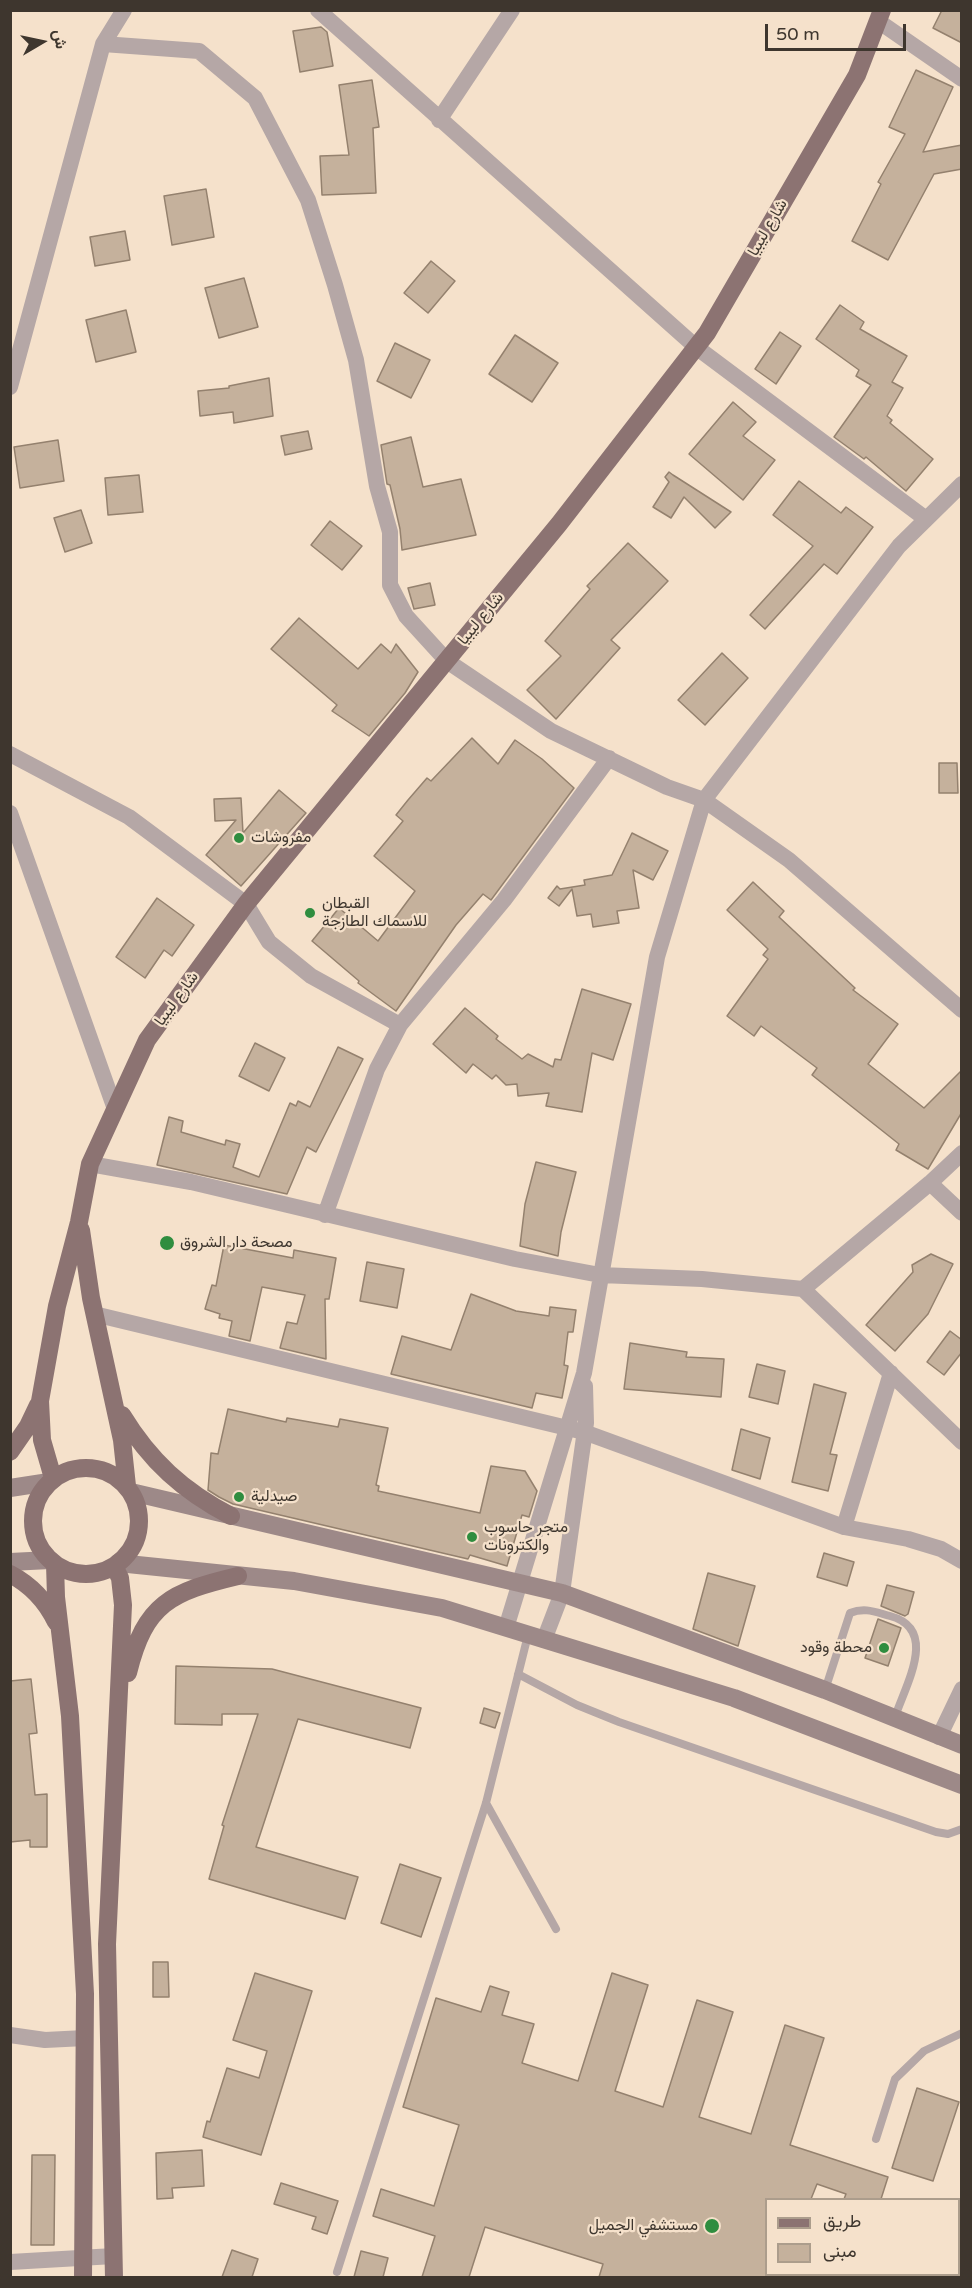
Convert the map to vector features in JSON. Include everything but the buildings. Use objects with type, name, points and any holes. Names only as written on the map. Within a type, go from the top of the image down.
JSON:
[{"type":"main road","name":"شارع ليبيا","points":[[80,1222],[90,1164],[147,1040],[246,904],[559,524],[708,333],[857,75],[880,16]]},
{"type":"main road","points":[[80,1222],[94,1314],[123,1440],[129,1489],[136,1502],[139,1524],[133,1546],[116,1565],[95,1574],[74,1573],[53,1562],[42,1550],[33,1527],[36,1503],[51,1480],[74,1468],[97,1468],[108,1472],[129,1489]]},
{"type":"main road","points":[[51,1480],[42,1440],[40,1401],[57,1306],[80,1222]]},
{"type":"main road","points":[[110,1386],[127,1423],[157,1463],[195,1496],[231,1516]]},
{"type":"main road","points":[[10,1452],[28,1426],[40,1401]]},
{"type":"main road","points":[[53,1562],[70,1716],[85,1994],[83,2277]]},
{"type":"main road","points":[[114,2277],[107,1944],[120,1710],[123,1591],[116,1565]]},
{"type":"main road","points":[[10,1574],[30,1587],[44,1602],[55,1620],[62,1639]]},
{"type":"main road","points":[[120,1710],[132,1658],[149,1618],[163,1604],[180,1594],[238,1576]]},
{"type":"street","points":[[10,387],[103,45],[124,10]]},
{"type":"street","points":[[318,10],[696,348],[926,519]]},
{"type":"street","points":[[439,120],[512,10]]},
{"type":"street","points":[[880,16],[962,79]]},
{"type":"street","points":[[103,45],[199,51],[255,98],[308,200],[344,317],[356,360],[377,486],[390,532],[390,585],[406,616],[447,661],[552,731],[667,787],[704,800],[789,860],[962,1010]]},
{"type":"street","points":[[506,1628],[522,1584],[584,1373],[657,957],[704,800],[899,546],[962,484]]},
{"type":"street","points":[[10,754],[129,817],[246,904],[269,942],[311,976],[400,1025]]},
{"type":"street","points":[[325,1215],[377,1069],[400,1025],[504,900],[609,758]]},
{"type":"street","points":[[10,813],[115,1109]]},
{"type":"street","points":[[803,1289],[930,1183],[962,1153]]},
{"type":"street","points":[[90,1164],[191,1182],[515,1259],[600,1275],[702,1278],[803,1289],[962,1442]]},
{"type":"street","points":[[930,1183],[962,1213]]},
{"type":"street","points":[[94,1314],[584,1432],[844,1527],[908,1539],[941,1550],[962,1561]]},
{"type":"street","points":[[536,1637],[562,1593],[584,1432],[584,1373]]},
{"type":"street","points":[[844,1527],[891,1374]]},
{"type":"street","points":[[10,1488],[51,1480]]},
{"type":"street","points":[[129,1489],[231,1516],[562,1593],[825,1690],[962,1745]]},
{"type":"street","points":[[10,1562],[53,1562]]},
{"type":"street","points":[[116,1565],[294,1581],[442,1608],[601,1654],[734,1698],[962,1785]]},
{"type":"street","points":[[939,1737],[962,1689]]},
{"type":"street","points":[[10,2035],[45,2040],[85,2038]]},
{"type":"street","points":[[10,2262],[114,2256]]},
{"type":"lane","points":[[825,1690],[850,1613],[862,1608],[904,1620],[915,1632],[918,1646],[895,1718]]},
{"type":"lane","points":[[337,2272],[486,1803],[518,1674],[536,1637]]},
{"type":"lane","points":[[518,1674],[577,1705],[619,1722],[936,1832],[948,1834],[962,1829]]},
{"type":"lane","points":[[486,1803],[556,1929]]},
{"type":"lane","points":[[876,2139],[895,2079],[924,2051],[962,2033]]},
{"type":"place","name":"مفروشات","points":[[239,838]]},
{"type":"place","name":"القبطان للاسماك الطازجة","points":[[310,913]]},
{"type":"place","name":"مصحة دار الشروق","points":[[167,1243]]},
{"type":"place","name":"صيدلية","points":[[239,1497]]},
{"type":"place","name":"متجر حاسوب والكترونات","points":[[472,1537]]},
{"type":"place","name":"محطة وقود","points":[[884,1648]]},
{"type":"place","name":"مستشفي الجميل","points":[[712,2226]]}]
